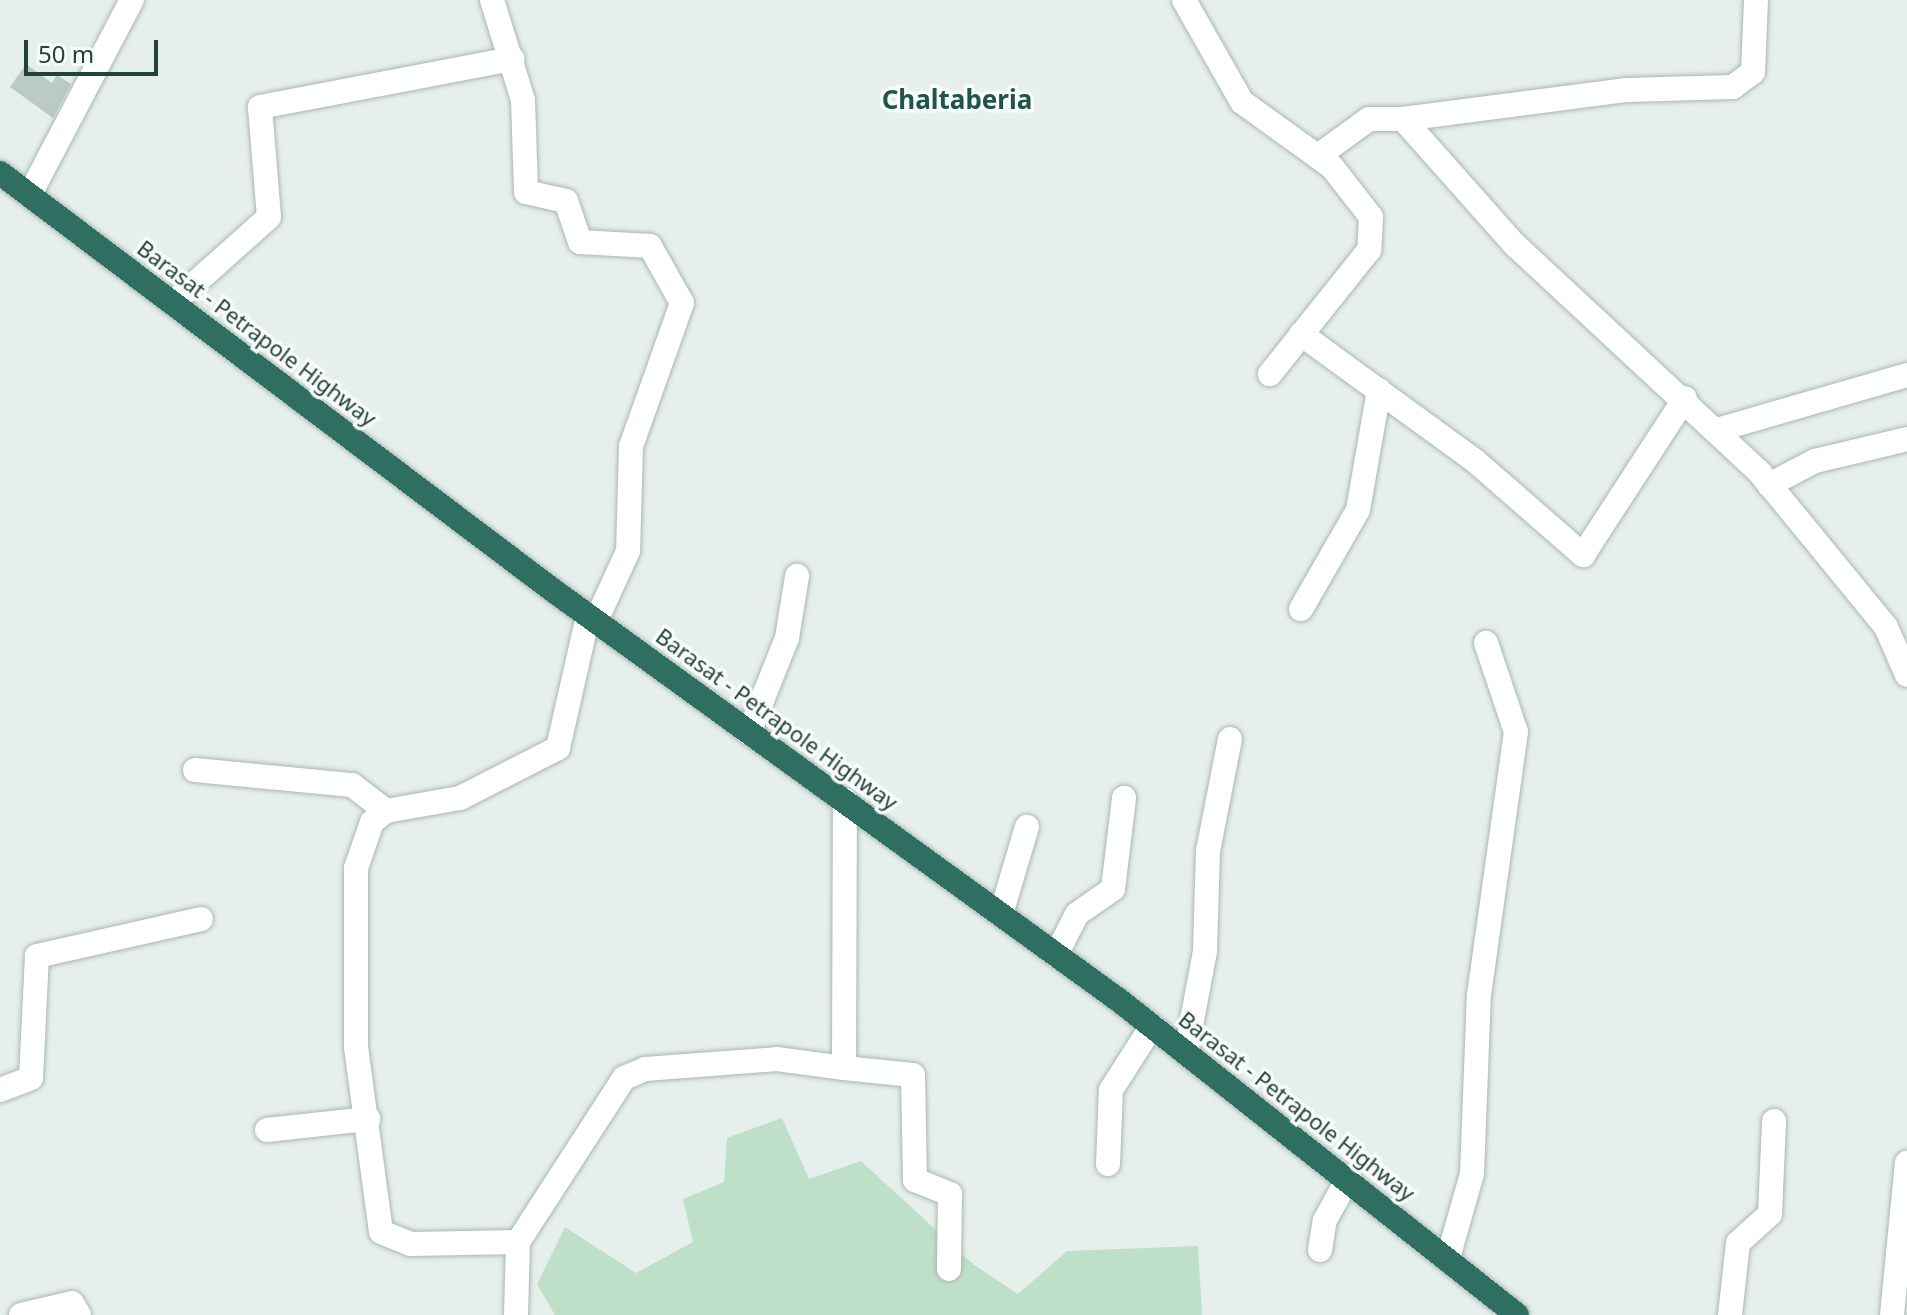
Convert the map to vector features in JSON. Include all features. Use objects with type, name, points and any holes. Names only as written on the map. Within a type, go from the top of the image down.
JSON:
[{"type":"highway","name":"Barasat - Petrapole Highway","points":[[0,173],[592,618],[1152,1026],[1349,1177],[1517,1315]]},
{"type":"street","points":[[30,194],[132,0]]},
{"type":"street","points":[[492,0],[512,59],[524,111],[526,192],[566,201],[580,242],[650,246],[682,303],[631,446],[628,551],[592,618],[558,748],[460,798],[386,811],[372,822],[356,868],[355,1033],[384,1236],[411,1244],[518,1242]]},
{"type":"street","points":[[1184,0],[1242,102],[1318,156],[1371,217],[1373,236],[1270,374]]},
{"type":"street","points":[[1318,156],[1369,119],[1403,119],[1627,90],[1733,87],[1753,72],[1756,0]]},
{"type":"street","points":[[174,302],[269,217],[260,107],[512,59]]},
{"type":"street","points":[[1403,119],[1515,245],[1685,398],[1769,485],[1886,627],[1907,675]]},
{"type":"street","points":[[1301,334],[1491,473],[1583,555],[1685,398]]},
{"type":"street","points":[[1717,430],[1907,375]]},
{"type":"street","points":[[1301,609],[1358,510],[1379,390]]},
{"type":"street","points":[[1769,485],[1815,461],[1907,439]]},
{"type":"street","points":[[749,733],[789,632],[797,576]]},
{"type":"street","points":[[1448,1258],[1472,1174],[1479,995],[1516,732],[1486,643]]},
{"type":"street","points":[[1186,1052],[1205,951],[1208,851],[1230,739]]},
{"type":"street","points":[[195,770],[352,785],[386,811]]},
{"type":"street","points":[[1056,955],[1077,914],[1113,889],[1124,798]]},
{"type":"street","points":[[844,1068],[845,800]]},
{"type":"street","points":[[1001,914],[1027,827]]},
{"type":"street","points":[[0,1090],[31,1078],[37,956],[201,919]]},
{"type":"street","points":[[1108,1164],[1111,1090],[1152,1026]]},
{"type":"street","points":[[516,1315],[518,1242],[617,1084],[633,1073],[777,1059],[913,1075],[915,1180],[950,1194],[949,1269]]},
{"type":"street","points":[[267,1130],[368,1119]]},
{"type":"street","points":[[1730,1315],[1738,1243],[1770,1214],[1774,1121]]},
{"type":"street","points":[[1892,1315],[1907,1163]]},
{"type":"street","points":[[1320,1250],[1325,1220],[1349,1177]]},
{"type":"street","points":[[21,1315],[72,1303],[79,1315]]},
{"type":"green space","points":[[782,1118],[809,1179],[861,1161],[973,1264],[1018,1294],[1067,1251],[1198,1246],[1202,1315],[555,1315],[537,1284],[565,1227],[636,1273],[693,1242],[683,1199],[724,1182],[727,1138]]},
{"type":"building","points":[[26,64],[52,83],[57,75],[71,84],[53,118],[10,87]]},
{"type":"district","name":"Chaltaberia","points":[[957,100]]}]
